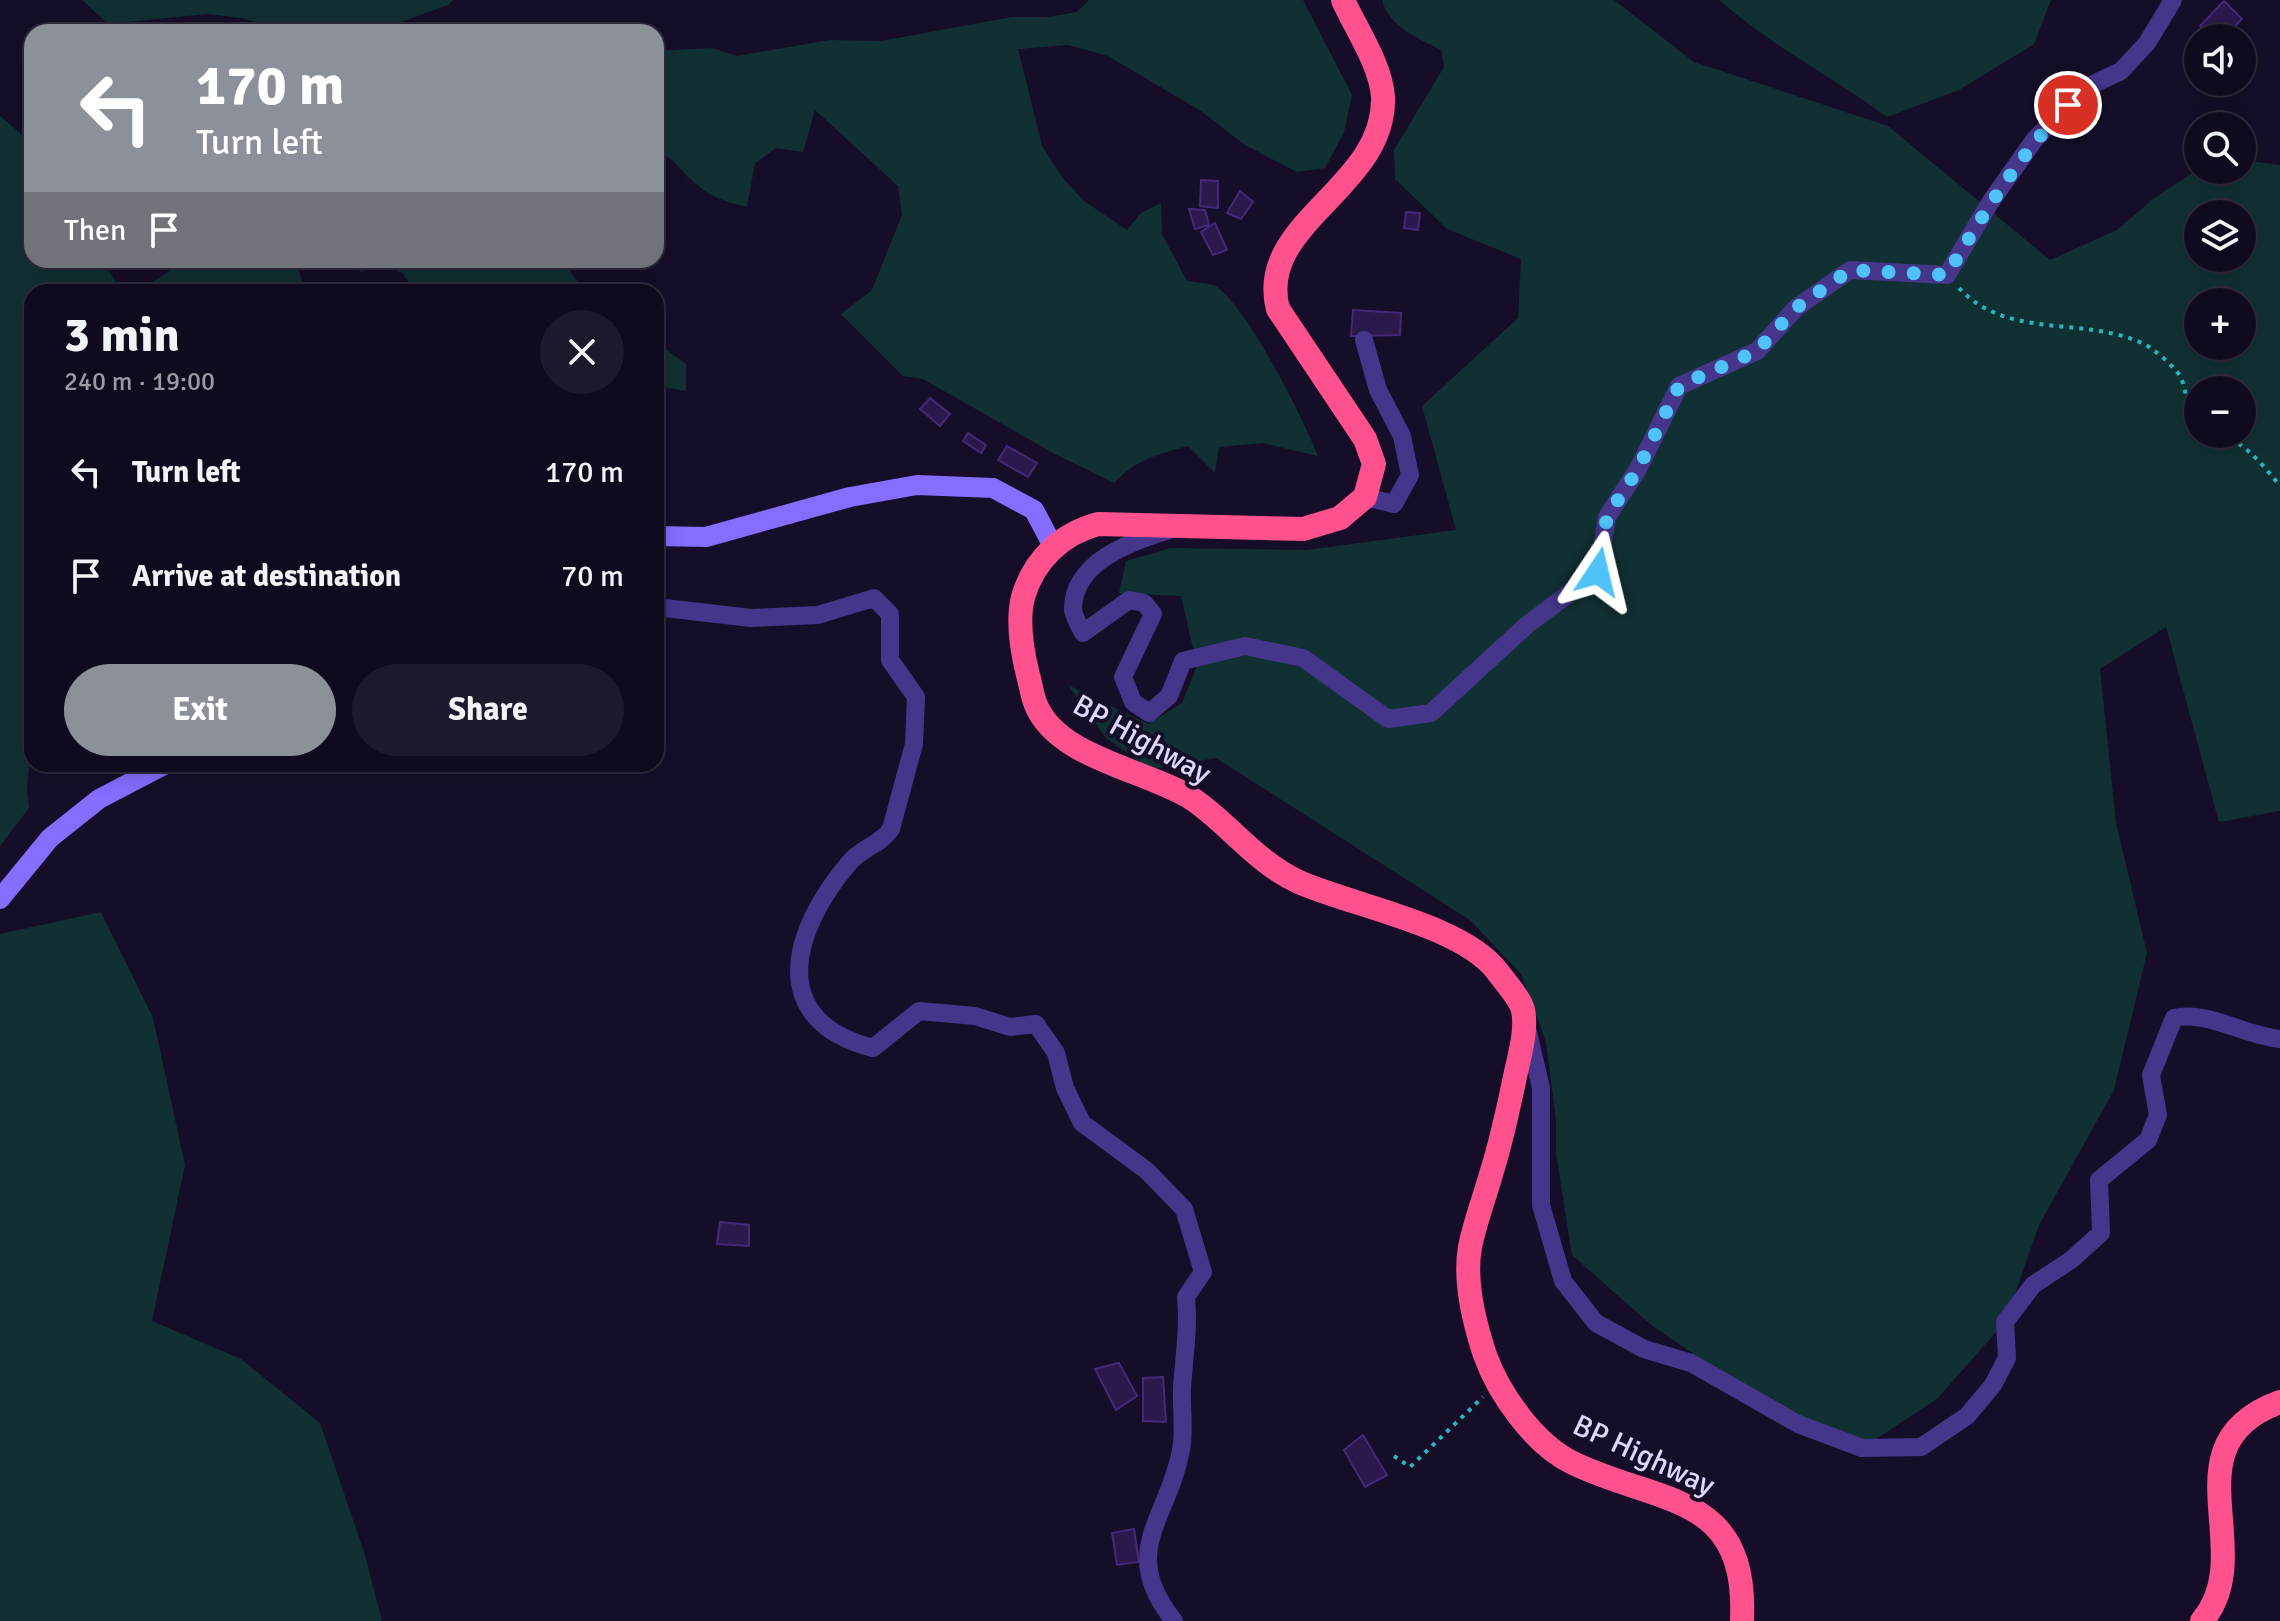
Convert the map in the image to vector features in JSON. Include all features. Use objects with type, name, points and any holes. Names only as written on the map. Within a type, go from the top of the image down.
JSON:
[{"type":"highway","points":[[1343,0],[1374,66],[1383,94],[1381,126],[1343,188],[1298,231],[1282,256],[1273,291],[1278,309],[1365,439],[1374,464],[1365,497]]},
{"type":"highway","name":"BP Highway","points":[[1365,497],[1340,518],[1303,529],[1098,524],[1053,546],[1030,579],[1020,615],[1025,662],[1036,706],[1060,736],[1092,754],[1177,789],[1199,804],[1264,863],[1296,881],[1436,931],[1472,949],[1493,966],[1523,1009],[1522,1047],[1470,1249],[1471,1300],[1486,1358],[1513,1406],[1545,1444],[1572,1462],[1673,1498],[1714,1523],[1729,1546],[1737,1568],[1743,1601],[1742,1621]]},
{"type":"highway","points":[[2202,1621],[2220,1588],[2222,1455],[2231,1433],[2249,1414],[2280,1402]]},
{"type":"street","points":[[1181,526],[1124,544],[1085,574],[1073,610],[1083,633],[1129,600],[1144,603],[1153,614],[1123,677],[1133,702],[1149,713],[1169,696],[1183,661],[1245,646],[1303,658],[1388,719],[1431,713],[1528,624],[1598,572],[1607,517],[1638,469],[1679,386],[1757,351],[1796,308],[1850,270],[1947,275],[1991,201],[2035,139],[2085,88],[2121,71],[2147,43],[2173,0]]},
{"type":"street","points":[[1364,340],[1378,390],[1402,436],[1410,475],[1394,504],[1365,497]]},
{"type":"street","points":[[664,536],[706,537],[850,497],[917,485],[993,488],[1034,510],[1053,546]]},
{"type":"street","points":[[664,608],[751,618],[818,615],[874,598],[890,614],[890,660],[916,697],[914,744],[891,829],[884,839],[852,859],[827,890],[815,912],[803,941],[799,973],[803,999],[816,1021],[845,1040],[873,1048],[919,1011],[975,1016],[1010,1027],[1036,1024],[1056,1053],[1065,1088],[1082,1123],[1146,1170],[1184,1209],[1203,1272],[1186,1297],[1189,1327],[1182,1387],[1181,1449],[1146,1553],[1155,1598],[1174,1621]]},
{"type":"street","points":[[0,899],[50,838],[99,799],[151,772]]},
{"type":"street","points":[[1523,1009],[1541,1088],[1541,1205],[1563,1281],[1596,1323],[1644,1349],[1691,1363],[1798,1424],[1862,1448],[1921,1447],[1967,1416],[1993,1385],[2007,1358],[2005,1322],[2033,1285],[2071,1260],[2101,1233],[2099,1180],[2148,1140],[2158,1115],[2151,1075],[2174,1018],[2190,1014],[2256,1037],[2280,1039]]},
{"type":"path","points":[[1947,275],[1964,293],[2014,322],[2098,331],[2147,346],[2181,375],[2184,389]]},
{"type":"path","points":[[2244,448],[2261,461],[2280,486]]},
{"type":"path","points":[[1394,1456],[1410,1467],[1500,1382]]},
{"type":"green space","points":[[82,0],[453,0],[448,5],[396,24],[261,24],[242,18],[207,14],[108,24]]},
{"type":"green space","points":[[1089,0],[1303,0],[1352,95],[1344,132],[1325,168],[1297,172],[1245,145],[1201,111],[1108,56],[1068,45],[1018,49],[1042,146],[1062,177],[1084,201],[1127,230],[1141,213],[1161,203],[1162,234],[1187,281],[1217,287],[1244,318],[1288,392],[1318,456],[1263,443],[1219,447],[1215,473],[1188,446],[1139,463],[1114,483],[1053,453],[923,379],[903,376],[841,314],[872,290],[902,215],[898,186],[815,110],[803,152],[776,148],[755,163],[747,207],[706,192],[664,154],[664,51],[712,48],[737,56],[829,40],[881,41],[1012,17],[1048,17],[1077,12]]},
{"type":"green space","points":[[1382,0],[1614,0],[1694,62],[1888,126],[2050,260],[2117,230],[2153,199],[2184,178],[2184,184],[2256,184],[2256,162],[2280,165],[2280,811],[2219,822],[2166,627],[2100,669],[2116,823],[2147,953],[2114,1090],[2039,1225],[2005,1322],[1937,1399],[1862,1448],[1778,1412],[1650,1324],[1572,1255],[1556,1154],[1556,1120],[1546,1042],[1521,974],[1470,920],[1216,758],[1150,769],[1106,738],[1068,685],[1148,724],[1182,703],[1197,666],[1181,596],[1119,593],[1126,561],[1171,548],[1307,550],[1456,530],[1422,406],[1518,318],[1521,259],[1447,229],[1395,179],[1394,150],[1444,67],[1441,50],[1406,31],[1391,18]]},
{"type":"green space","points":[[1719,0],[2051,0],[2034,44],[1959,90],[1887,117],[1759,32]]},
{"type":"green space","points":[[0,116],[24,136],[24,268],[106,268],[118,284],[24,284],[24,772],[29,772],[29,808],[0,846]]},
{"type":"green space","points":[[169,268],[298,268],[303,284],[150,284]]},
{"type":"green space","points":[[391,268],[568,268],[579,284],[411,284],[402,273]]},
{"type":"green space","points":[[664,348],[686,364],[686,391],[664,387]]},
{"type":"green space","points":[[101,912],[153,1018],[185,1165],[152,1321],[241,1359],[320,1423],[365,1555],[382,1621],[0,1621],[0,934]]},
{"type":"building","points":[[2224,1],[2242,19],[2237,24],[2202,24]]},
{"type":"building","points":[[1201,180],[1218,181],[1218,208],[1200,206]]},
{"type":"building","points":[[1240,191],[1253,202],[1241,219],[1227,213]]},
{"type":"building","points":[[1189,209],[1205,210],[1209,225],[1195,229]]},
{"type":"building","points":[[1406,212],[1420,213],[1418,230],[1404,228]]},
{"type":"building","points":[[1215,223],[1227,250],[1213,255],[1201,232]]},
{"type":"building","points":[[1353,310],[1401,313],[1400,335],[1351,336]]},
{"type":"building","points":[[930,398],[950,414],[940,426],[920,409]]},
{"type":"building","points":[[968,433],[986,445],[981,453],[963,441]]},
{"type":"building","points":[[1007,446],[1037,463],[1028,477],[998,460]]},
{"type":"building","points":[[720,1222],[749,1225],[749,1246],[717,1244]]},
{"type":"building","points":[[1119,1363],[1137,1396],[1116,1410],[1095,1369]]},
{"type":"building","points":[[1163,1377],[1166,1422],[1143,1421],[1143,1378]]},
{"type":"building","points":[[1363,1435],[1387,1475],[1365,1487],[1344,1450]]},
{"type":"building","points":[[1134,1529],[1139,1562],[1117,1565],[1112,1533]]},
{"type":"route","points":[[1598,572],[1607,517],[1638,469],[1679,386],[1757,351],[1796,308],[1850,270],[1947,275],[1991,201],[2035,139],[2068,105]]}]
